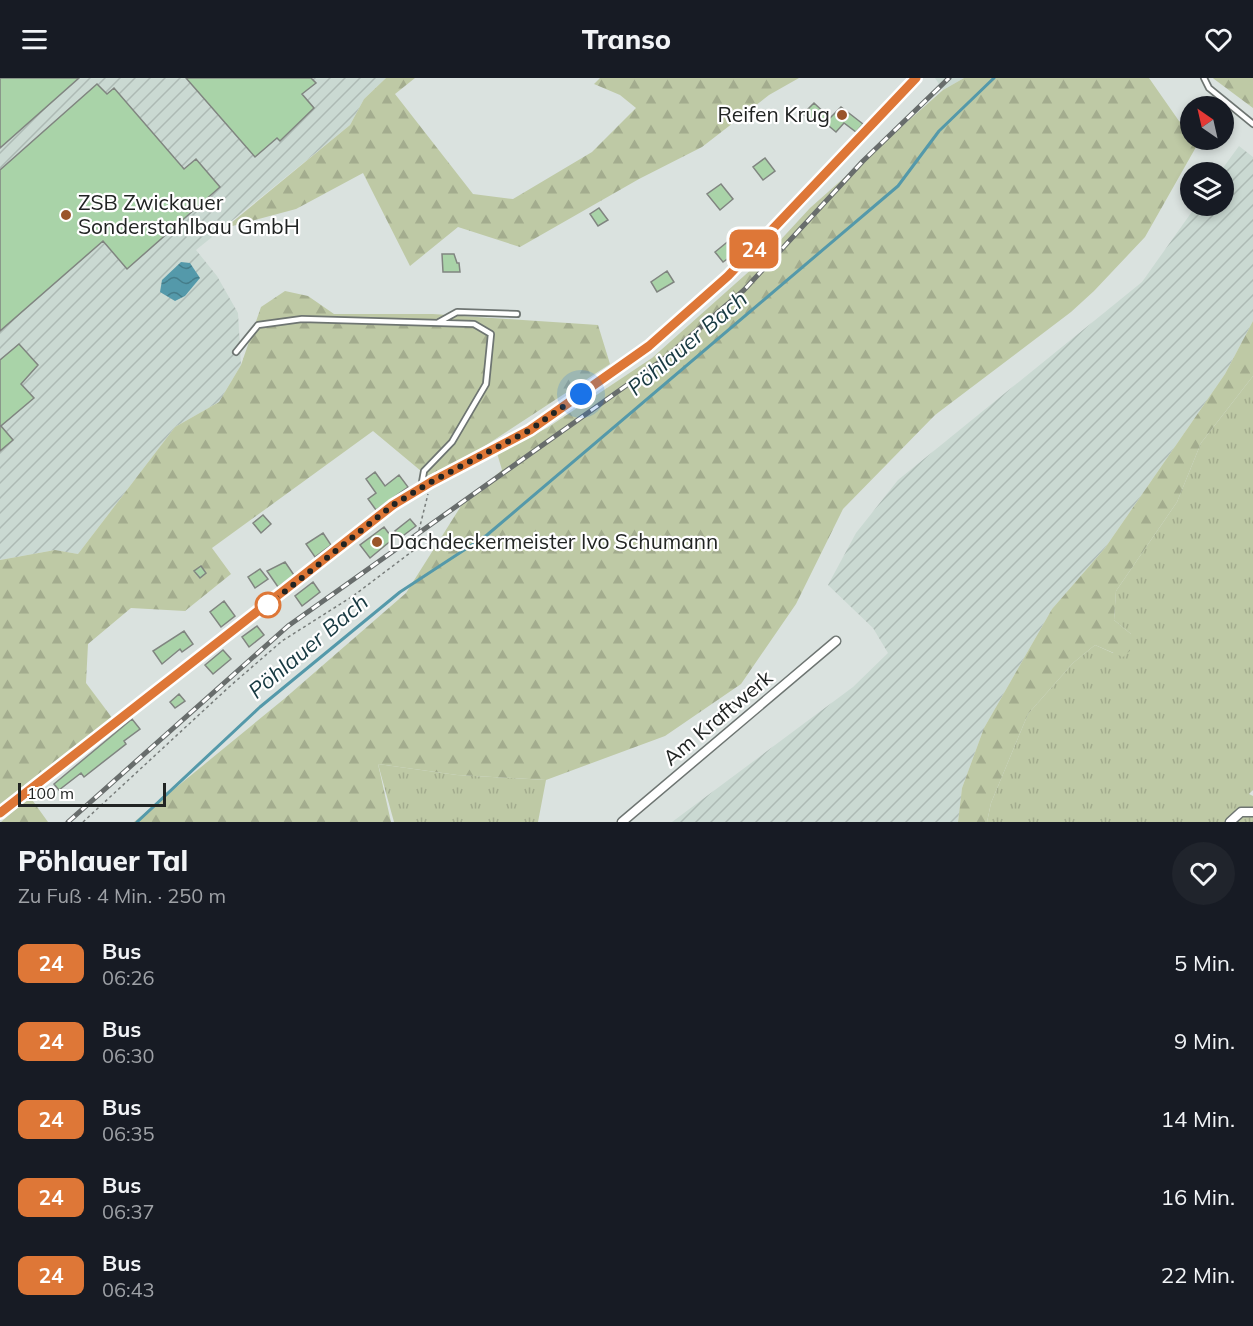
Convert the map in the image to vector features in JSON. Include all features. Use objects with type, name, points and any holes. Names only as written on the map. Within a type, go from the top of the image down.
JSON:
[{"type":"street","points":[[0,813],[393,505],[431,482],[530,430],[649,346],[728,276],[916,78]]},
{"type":"street","name":"Am Kraftwerk","points":[[622,822],[836,640]]},
{"type":"street","points":[[1230,822],[1241,812],[1253,812]]},
{"type":"lane","points":[[1204,78],[1209,88],[1253,124]]},
{"type":"lane","points":[[436,323],[457,312],[516,314]]},
{"type":"lane","points":[[236,352],[258,325],[302,319],[474,324],[490,334],[486,384],[452,442],[424,471],[421,488]]},
{"type":"path","points":[[83,822],[282,641],[352,596],[414,550],[431,482]]},
{"type":"shaded area","points":[[0,78],[386,78],[364,99],[350,125],[196,250],[217,276],[238,313],[241,365],[219,402],[175,427],[78,554],[55,550],[0,560]]},
{"type":"shaded area","points":[[935,78],[964,78],[943,90]]},
{"type":"shaded area","points":[[1239,146],[1253,157],[1253,321],[1225,374],[1105,548],[1052,609],[984,728],[962,788],[958,822],[672,822],[853,687],[888,653],[873,628],[828,585],[856,533],[898,480],[1142,282],[1189,216],[1234,216],[1234,162],[1227,162]]},
{"type":"green space","points":[[386,78],[415,78],[395,94],[473,194],[513,199],[592,152],[636,108],[620,95],[594,84],[600,78],[799,78],[769,95],[702,147],[639,179],[520,247],[458,227],[410,266],[363,173],[296,209],[225,228],[350,125],[364,99]]},
{"type":"green space","points":[[964,78],[1149,78],[1180,122],[1180,150],[1194,150],[1188,162],[1180,162],[1180,175],[1145,237],[1094,291],[1071,312],[935,415],[843,509],[796,604],[741,684],[665,736],[546,780],[457,775],[378,764],[391,822],[134,822],[284,699],[406,593],[461,506],[502,470],[497,453],[547,428],[652,358],[763,259],[810,208],[943,90]]},
{"type":"green space","points":[[1253,78],[1253,108],[1214,79]]},
{"type":"green space","points":[[285,291],[308,296],[334,314],[433,314],[598,325],[610,364],[468,457],[427,476],[373,431],[212,548],[231,574],[185,611],[131,608],[88,644],[86,683],[113,719],[0,805],[0,560],[55,550],[78,554],[175,427],[219,402],[241,365],[261,307]]},
{"type":"green space","points":[[1253,321],[1253,376],[1201,443],[1177,502],[1116,591],[1114,620],[1131,634],[1132,649],[1123,657],[1095,645],[1073,663],[1028,714],[991,803],[987,822],[958,822],[962,788],[984,728],[1052,609],[1105,548],[1225,374]]},
{"type":"green space","points":[[1253,376],[1253,790],[1249,794],[1253,796],[1253,822],[987,822],[991,803],[1028,714],[1073,663],[1095,645],[1113,653],[1131,634],[1114,620],[1116,591],[1177,502],[1201,443]]},
{"type":"green space","points":[[378,764],[457,775],[546,780],[538,822],[394,822]]},
{"type":"green space","points":[[30,797],[48,822],[1,822]]},
{"type":"water","points":[[181,262],[190,263],[200,278],[185,296],[175,301],[160,292],[162,280]]},
{"type":"building","points":[[0,78],[79,78],[0,148]]},
{"type":"building","points":[[186,78],[311,78],[316,83],[302,94],[314,108],[280,141],[277,138],[255,157]]},
{"type":"building","name":"ZSB Zwickauer Sonderstahlbau GmbH","points":[[97,84],[107,94],[114,88],[184,169],[196,159],[220,187],[127,269],[103,241],[0,331],[0,170]]},
{"type":"building","name":"Reifen Krug","points":[[814,103],[830,118],[841,107],[863,124],[856,132],[844,123],[836,132],[817,116],[812,122],[803,114]]},
{"type":"building","points":[[765,158],[775,171],[763,180],[753,167]]},
{"type":"building","points":[[721,184],[733,199],[720,210],[707,194]]},
{"type":"building","points":[[599,208],[608,220],[598,226],[590,214]]},
{"type":"building","points":[[731,239],[740,250],[723,262],[715,252]]},
{"type":"building","points":[[442,254],[454,254],[459,263],[460,272],[443,272]]},
{"type":"building","points":[[667,271],[674,282],[657,292],[651,282]]},
{"type":"building","points":[[19,344],[38,365],[21,384],[34,398],[1,426],[13,440],[0,451],[0,360]]},
{"type":"building","points":[[375,472],[385,486],[399,475],[408,487],[376,510],[368,499],[376,493],[366,479]]},
{"type":"building","points":[[263,515],[271,524],[261,533],[253,523]]},
{"type":"building","points":[[410,519],[416,526],[400,538],[395,531]]},
{"type":"building","name":"Dachdeckermeister Ivo Schumann","points":[[384,527],[393,539],[370,558],[360,545]]},
{"type":"building","points":[[323,533],[331,545],[315,557],[306,544]]},
{"type":"building","points":[[285,562],[294,575],[278,587],[267,571]]},
{"type":"building","points":[[201,566],[206,573],[200,578],[194,571]]},
{"type":"building","points":[[260,569],[268,579],[255,588],[248,577]]},
{"type":"building","points":[[313,582],[320,592],[302,606],[295,596]]},
{"type":"building","points":[[224,601],[235,616],[221,627],[210,612]]},
{"type":"building","points":[[257,626],[264,635],[249,647],[242,637]]},
{"type":"building","points":[[184,631],[193,644],[182,652],[180,649],[162,664],[153,651]]},
{"type":"building","points":[[223,650],[231,659],[213,674],[205,665]]},
{"type":"building","points":[[179,694],[185,701],[175,708],[170,702]]},
{"type":"building","points":[[132,719],[140,729],[124,741],[126,744],[84,777],[81,773],[59,790],[54,784]]},
{"type":"waterway","name":"Pöhlauer Bach","points":[[137,822],[260,707],[400,592],[487,535],[898,186],[939,131],[994,78]]},
{"type":"railway","points":[[68,822],[288,626],[665,358],[744,290],[863,161],[949,78]]},
{"type":"bus line","name":"24","points":[[0,813],[393,505],[431,482],[530,430],[649,346],[728,276],[916,78]]},
{"type":"place","name":"Reifen Krug","points":[[842,115]]},
{"type":"place","name":"ZSB Zwickauer Sonderstahlbau GmbH","points":[[66,215]]},
{"type":"place","name":"Dachdeckermeister Ivo Schumann","points":[[377,542]]},
{"type":"route","points":[[268,605],[393,505],[431,482],[530,430],[581,394]]}]
